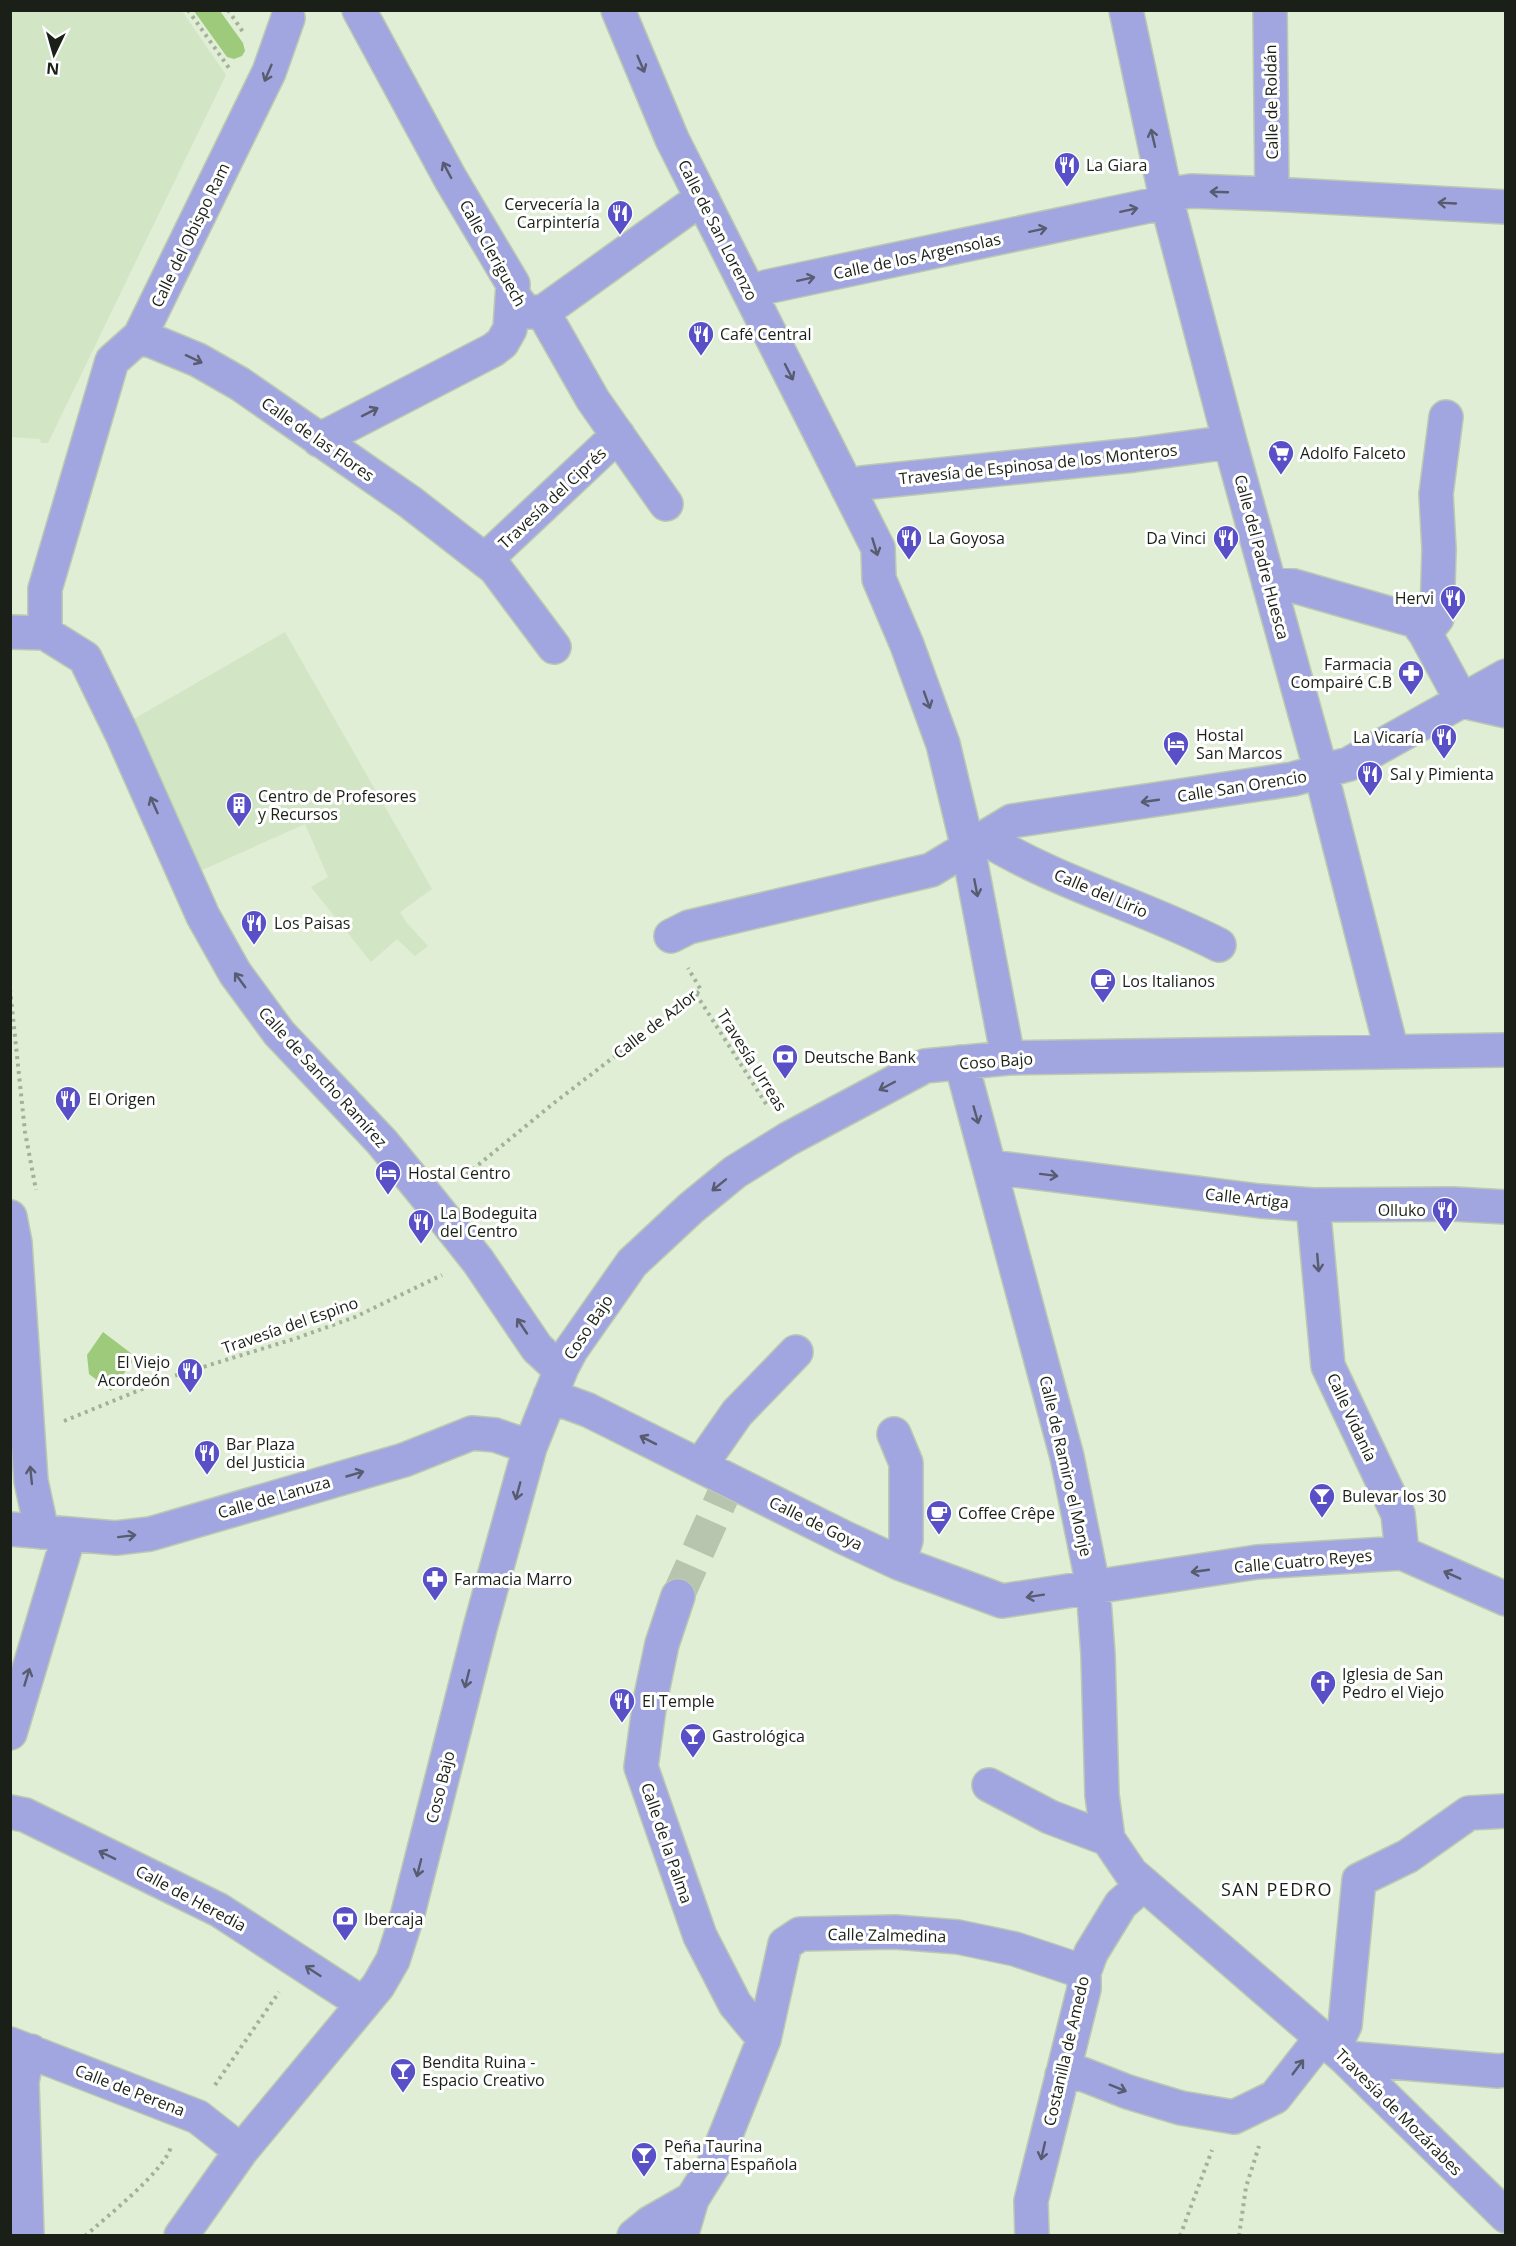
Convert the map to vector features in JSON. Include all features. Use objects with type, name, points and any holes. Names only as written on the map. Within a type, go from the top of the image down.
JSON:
[{"type":"street","name":"Calle Cleriguech","points":[[359,10],[450,178],[513,284],[513,295],[525,312],[543,312],[593,400],[666,504]]},
{"type":"street","name":"Calle de San Lorenzo","points":[[618,10],[672,139],[878,548],[879,579],[907,645],[944,744],[976,843],[1008,1058]]},
{"type":"street","name":"Calle del Padre Huesca","points":[[1126,10],[1166,198],[1320,772],[1392,1052]]},
{"type":"street","name":"Calle de Roldán","points":[[1270,10],[1272,194]]},
{"type":"street","name":"Calle del Obispo Ram","points":[[45,633],[45,590],[112,361],[140,336],[269,72],[292,13]]},
{"type":"street","name":"Calle de los Argensolas","points":[[752,297],[766,287],[1084,220],[1191,191],[1506,207]]},
{"type":"street","points":[[543,312],[688,208],[704,200]]},
{"type":"street","points":[[319,440],[498,347],[510,329],[513,295]]},
{"type":"street","name":"Calle de las Flores","points":[[140,336],[198,360],[240,384],[410,502],[495,568],[554,647]]},
{"type":"street","points":[[1425,633],[1437,618],[1439,549],[1436,494],[1446,417]]},
{"type":"street","name":"Travesía del Ciprés","points":[[485,560],[618,435]]},
{"type":"street","name":"Travesía de Espinosa de los Monteros","points":[[848,489],[862,483],[1122,456],[1230,442]]},
{"type":"street","points":[[1269,585],[1294,586],[1416,621],[1425,633],[1462,701],[1506,711]]},
{"type":"street","points":[[10,632],[45,633]]},
{"type":"street","name":"Calle de Sancho Ramírez","points":[[45,633],[85,658],[122,734],[203,916],[235,973],[279,1033],[382,1142],[473,1255],[537,1348],[552,1362],[556,1382]]},
{"type":"street","name":"Calle San Orencio","points":[[976,843],[1012,821],[1293,779],[1349,764],[1506,676]]},
{"type":"street","points":[[671,936],[689,927],[931,870],[976,843]]},
{"type":"street","name":"Calle del Lirio","points":[[976,843],[1014,856],[1177,924],[1219,945]]},
{"type":"street","name":"Coso Bajo","points":[[181,2235],[241,2151],[378,1986],[393,1960],[408,1913],[480,1628],[530,1447],[571,1350],[632,1263],[691,1209],[735,1172],[788,1139],[925,1066],[1008,1058],[1506,1050]]},
{"type":"street","name":"Calle de Ramiro el Monje","points":[[961,1062],[1067,1457],[1093,1586],[1098,1655],[1102,1795],[1108,1839],[1137,1879]]},
{"type":"street","name":"Calle Artiga","points":[[991,1167],[1260,1201],[1313,1205],[1453,1204],[1506,1208]]},
{"type":"street","name":"Calle Vidanía","points":[[1313,1205],[1328,1366],[1398,1514],[1402,1553]]},
{"type":"street","points":[[10,1217],[15,1244],[31,1481],[40,1532],[10,1733]]},
{"type":"street","points":[[700,1466],[737,1413],[796,1352]]},
{"type":"street","name":"Calle de Goya","points":[[556,1382],[588,1410],[899,1563],[1002,1601],[1093,1586]]},
{"type":"street","name":"Calle de Lanuza","points":[[40,1532],[116,1538],[150,1534],[404,1460],[472,1433],[495,1435],[530,1447]]},
{"type":"street","points":[[894,1434],[906,1463],[906,1540],[899,1563]]},
{"type":"street","name":"Calle Cuatro Reyes","points":[[1093,1586],[1257,1562],[1402,1553],[1506,1599]]},
{"type":"street","name":"Calle de la Palma","points":[[678,1596],[662,1644],[650,1701],[641,1767],[700,1936],[735,2004],[764,2039]]},
{"type":"street","points":[[989,1785],[1050,1817],[1108,1839]]},
{"type":"street","points":[[1062,2075],[1082,2074],[1128,2092],[1181,2108],[1234,2118],[1275,2097],[1334,2048],[1345,2025],[1359,1880],[1408,1856],[1469,1813],[1506,1811]]},
{"type":"street","name":"Calle de Heredia","points":[[10,1812],[25,1815],[219,1910],[362,2003]]},
{"type":"street","name":"Costanilla de Amedo","points":[[1032,2235],[1031,2201],[1084,1989],[1084,1972],[1091,1953],[1137,1879]]},
{"type":"street","name":"Travesía de Mozárabes","points":[[1137,1879],[1334,2048],[1506,2216]]},
{"type":"street","name":"Calle Zalmedina","points":[[692,2199],[715,2162],[764,2039],[785,1944],[800,1934],[895,1932],[958,1937],[1015,1948],[1084,1972]]},
{"type":"street","points":[[21,2048],[25,2065],[22,2082],[27,2235]]},
{"type":"street","name":"Calle de Perena","points":[[21,2048],[198,2117],[241,2151]]},
{"type":"street","points":[[1334,2048],[1506,2070]]},
{"type":"street","points":[[634,2235],[692,2199]]},
{"type":"street","points":[[681,2235],[692,2199]]},
{"type":"path","points":[[188,10],[230,69]]},
{"type":"path","name":"Calle de Azlor","points":[[432,1203],[554,1103],[701,990],[671,936]]},
{"type":"path","points":[[10,989],[25,1132],[36,1190]]},
{"type":"path","name":"Travesía Urreas","points":[[696,994],[788,1139]]},
{"type":"path","name":"Travesía del Espino","points":[[60,1411],[62,1422],[174,1376],[297,1338],[355,1317],[436,1278],[473,1255]]},
{"type":"path","points":[[210,2093],[282,1987]]},
{"type":"path","points":[[85,2235],[136,2190],[167,2157],[171,2148],[170,2138]]},
{"type":"path","points":[[1239,2235],[1246,2187],[1261,2140]]},
{"type":"path","points":[[1180,2235],[1203,2174]]},
{"type":"shaded area","points":[[10,11],[182,11],[226,75],[48,443],[41,443],[40,439],[11,437]]},
{"type":"shaded area","points":[[285,632],[432,889],[400,912],[428,946],[415,956],[397,939],[371,962],[311,887],[328,877],[305,824],[200,871],[132,720]]},
{"type":"green space","points":[[194,11],[220,11],[243,43],[245,51],[242,56],[234,59],[227,57]]},
{"type":"green space","points":[[103,1332],[136,1357],[111,1391],[89,1374],[87,1355]]},
{"type":"tunnel","points":[[678,1596],[729,1482]]},
{"type":"place","name":"La Giara","points":[[1067,188]]},
{"type":"place","name":"Cervecería la Carpintería","points":[[620,236]]},
{"type":"place","name":"Café Central","points":[[701,357]]},
{"type":"place","name":"Adolfo Falceto","points":[[1281,476]]},
{"type":"place","name":"La Goyosa","points":[[909,561]]},
{"type":"place","name":"Da Vinci","points":[[1226,561]]},
{"type":"place","name":"Hervi","points":[[1453,621]]},
{"type":"place","name":"Farmacia Compairé C.B","points":[[1411,696]]},
{"type":"place","name":"La Vicaría","points":[[1444,760]]},
{"type":"place","name":"Hostal San Marcos","points":[[1176,767]]},
{"type":"place","name":"Sal y Pimienta","points":[[1370,797]]},
{"type":"place","name":"Centro de Profesores y Recursos","points":[[239,828]]},
{"type":"place","name":"Los Paisas","points":[[254,946]]},
{"type":"place","name":"Los Italianos","points":[[1103,1004]]},
{"type":"place","name":"Deutsche Bank","points":[[785,1080]]},
{"type":"place","name":"El Origen","points":[[68,1122]]},
{"type":"place","name":"Hostal Centro","points":[[388,1196]]},
{"type":"place","name":"Olluko","points":[[1445,1233]]},
{"type":"place","name":"La Bodeguita del Centro","points":[[421,1245]]},
{"type":"place","name":"El Viejo Acordeón","points":[[190,1394]]},
{"type":"place","name":"Bar Plaza del Justicia","points":[[207,1476]]},
{"type":"place","name":"Bulevar los 30","points":[[1322,1519]]},
{"type":"place","name":"Coffee Crêpe","points":[[939,1536]]},
{"type":"place","name":"Farmacia Marro","points":[[435,1602]]},
{"type":"place","name":"Iglesia de San Pedro el Viejo","points":[[1323,1706]]},
{"type":"place","name":"El Temple","points":[[622,1724]]},
{"type":"place","name":"Gastrológica","points":[[693,1759]]},
{"type":"place","name":"Ibercaja","points":[[345,1942]]},
{"type":"place","name":"Bendita Ruina - Espacio Creativo","points":[[403,2094]]},
{"type":"place","name":"Peña Taurina Taberna Española","points":[[644,2178]]},
{"type":"district","name":"SAN PEDRO","points":[[1277,1890]]}]
